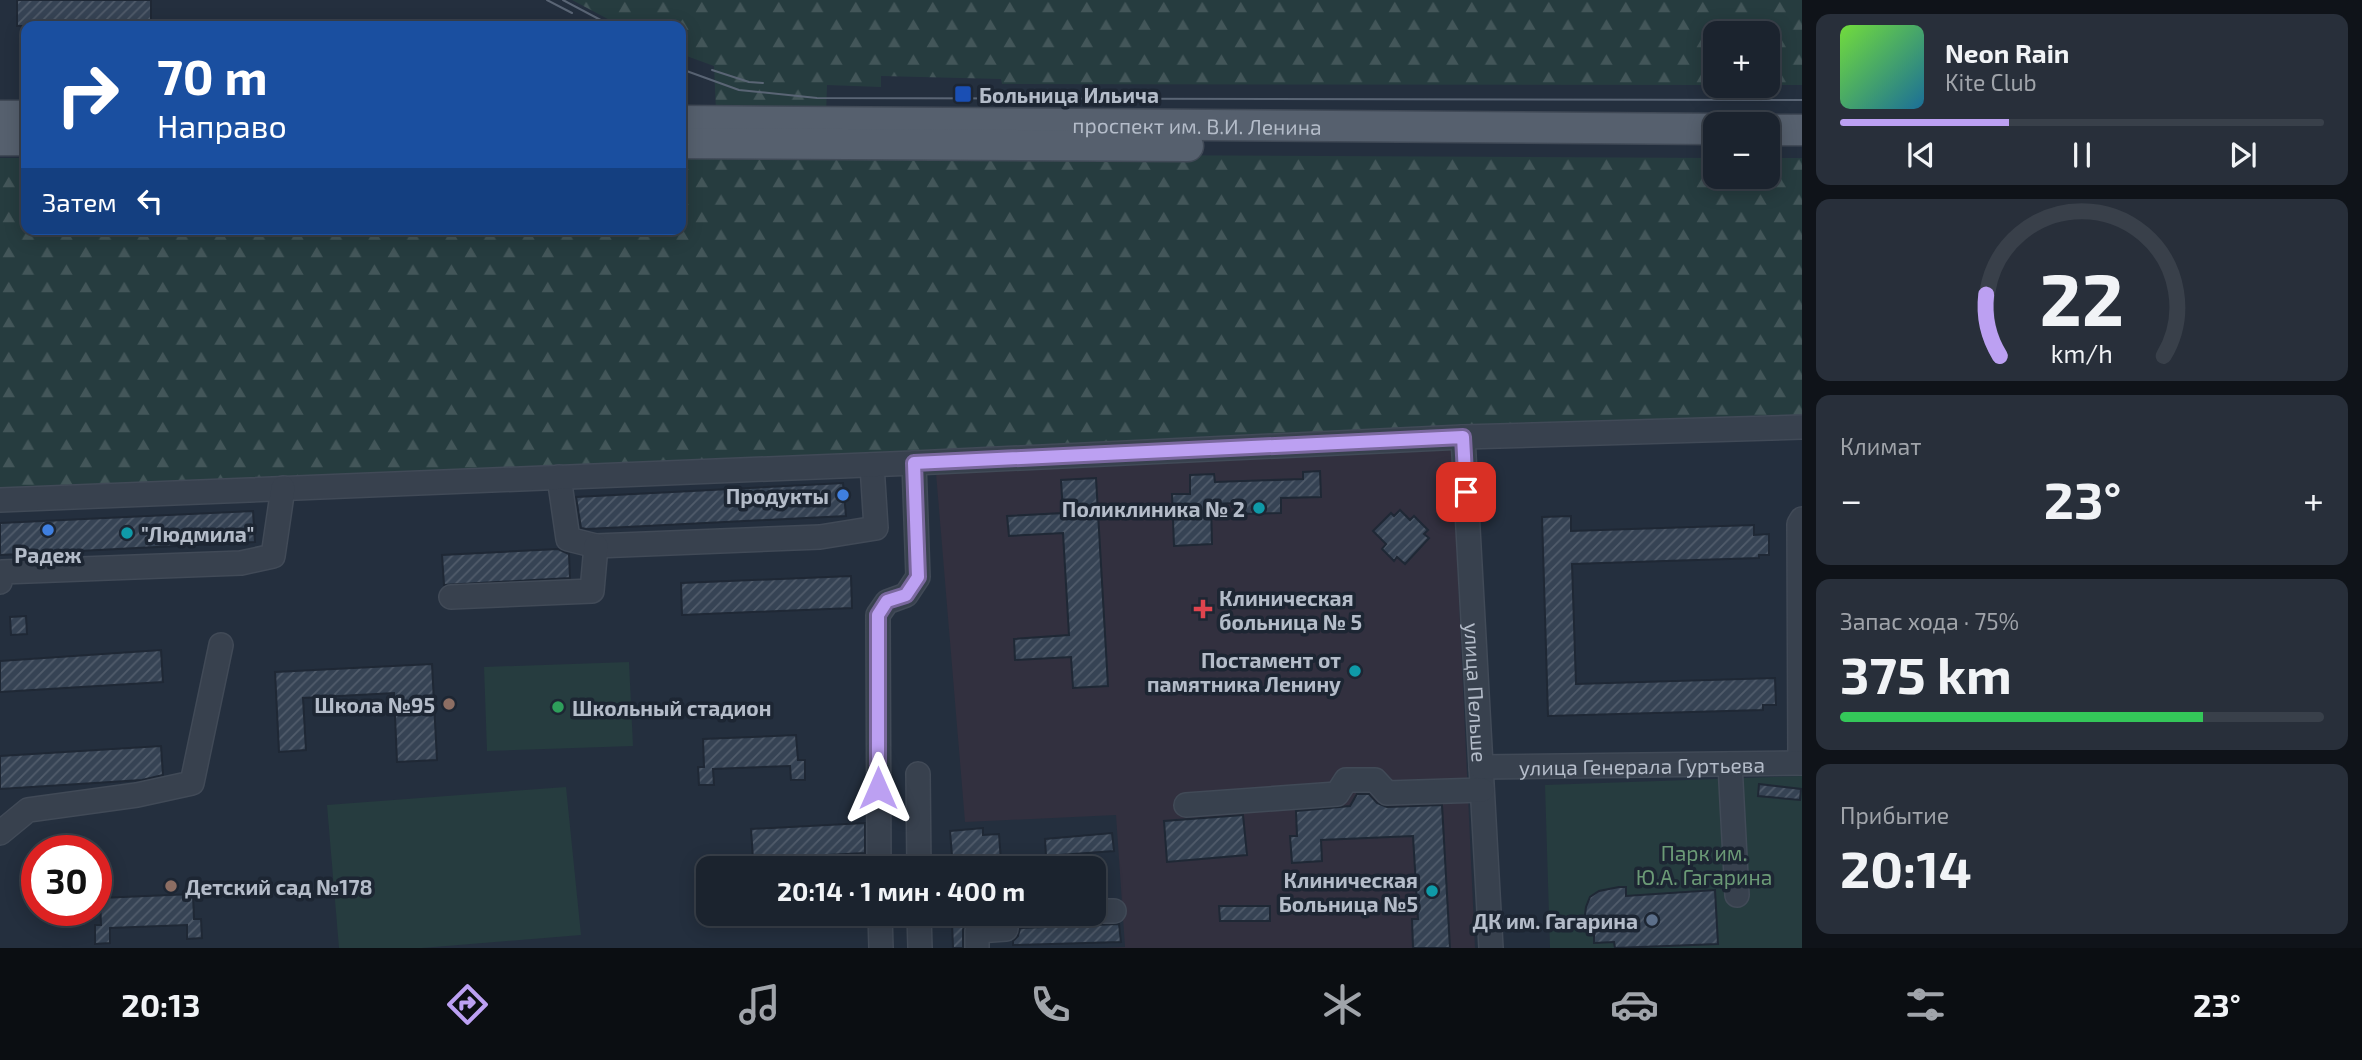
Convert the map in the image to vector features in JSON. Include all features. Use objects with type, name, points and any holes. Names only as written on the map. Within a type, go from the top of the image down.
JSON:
[{"type":"main road","points":[[0,116],[21,116]]},
{"type":"main road","name":"проспект им. В.И. Ленина","points":[[686,121],[1703,129]]},
{"type":"main road","points":[[1780,130],[1802,130]]},
{"type":"main road","points":[[0,140],[21,140]]},
{"type":"main road","name":"проспект им. В.И. Ленина","points":[[686,144],[1703,148]]},
{"type":"main road","points":[[1780,148],[1802,149]]},
{"type":"street","points":[[0,500],[872,465],[1463,437],[1802,427]]},
{"type":"street","name":"улица Пельше","points":[[1463,437],[1490,948]]},
{"type":"street","points":[[879,856],[878,615],[887,601],[906,595],[918,577],[914,463]]},
{"type":"street","points":[[559,477],[568,539],[596,546],[820,537],[876,528],[872,465]]},
{"type":"street","points":[[0,582],[2,572],[241,564],[273,556],[283,488]]},
{"type":"street","points":[[1801,763],[1799,524],[1802,519]]},
{"type":"street","points":[[451,597],[592,591],[596,546]]},
{"type":"street","points":[[0,833],[28,810],[137,795],[192,783],[221,645]]},
{"type":"street","name":"улица Генерала Гуртьева","points":[[1186,805],[1337,794],[1346,780],[1375,780],[1387,793],[1482,778],[1730,764],[1801,763]]},
{"type":"street","points":[[1730,764],[1738,895]]},
{"type":"street","points":[[918,774],[919,856]]},
{"type":"street","points":[[880,926],[881,948]]},
{"type":"street","points":[[919,926],[920,948]]},
{"type":"street","points":[[977,948],[977,931],[1006,929],[1006,926]]},
{"type":"shaded area","name":"Клиническая больница № 5","points":[[1452,449],[1475,948],[1103,948],[1125,947],[1116,815],[965,822],[936,473]]},
{"type":"green space","points":[[572,0],[1802,0],[1802,85],[1780,85],[1780,21],[1703,21],[1703,85],[1002,84],[1001,79],[881,76],[881,87],[827,85],[826,114],[716,111],[714,66],[686,56],[686,21],[612,21]]},
{"type":"green space","points":[[686,153],[1703,158],[1703,189],[1780,189],[1780,158],[1802,158],[1802,419],[0,493],[0,158],[21,158],[21,235],[686,235]]},
{"type":"green space","name":"Школьный стадион","points":[[629,662],[633,746],[487,751],[484,667]]},
{"type":"green space","name":"Парк им. Ю.А. Гагарина","points":[[1802,776],[1802,948],[1550,948],[1545,785]]},
{"type":"green space","points":[[566,787],[581,935],[422,948],[339,948],[327,805]]},
{"type":"building","points":[[17,0],[151,0],[151,21],[21,21],[21,26],[17,26]]},
{"type":"building","name":"Поликлиника № 2","points":[[1320,471],[1321,497],[1281,498],[1281,513],[1236,514],[1236,503],[1211,504],[1212,544],[1174,546],[1172,494],[1190,494],[1190,475],[1214,474],[1215,482],[1303,479],[1303,472]]},
{"type":"building","points":[[1096,478],[1108,686],[1073,688],[1071,657],[1015,660],[1014,639],[1069,635],[1063,533],[1009,536],[1007,516],[1063,513],[1061,480]]},
{"type":"building","points":[[843,483],[846,516],[587,529],[581,528],[576,497]]},
{"type":"building","points":[[1400,510],[1410,520],[1414,516],[1428,530],[1424,534],[1429,538],[1405,564],[1397,557],[1394,561],[1382,549],[1386,544],[1373,531],[1391,513],[1394,516]]},
{"type":"building","name":"\"Людмила\"","points":[[253,511],[255,542],[0,555],[0,523]]},
{"type":"building","points":[[1571,516],[1571,531],[1754,525],[1754,535],[1769,534],[1769,555],[1759,555],[1759,558],[1572,564],[1576,684],[1775,678],[1776,705],[1763,705],[1763,710],[1548,716],[1542,517]]},
{"type":"building","points":[[558,549],[569,554],[570,578],[444,585],[442,555]]},
{"type":"building","points":[[851,576],[852,608],[682,615],[681,583]]},
{"type":"building","points":[[26,616],[27,634],[11,635],[10,617]]},
{"type":"building","points":[[161,650],[163,682],[0,692],[0,661]]},
{"type":"building","points":[[432,664],[437,760],[397,762],[394,693],[303,698],[306,750],[279,752],[275,672]]},
{"type":"building","points":[[796,735],[798,760],[805,760],[805,780],[791,780],[790,766],[713,769],[714,785],[699,785],[698,767],[704,767],[703,739]]},
{"type":"building","points":[[161,746],[163,775],[142,780],[0,789],[0,756]]},
{"type":"building","points":[[1759,784],[1801,789],[1800,800],[1758,796]]},
{"type":"building","name":"Клиническая Больница №5","points":[[1357,794],[1369,794],[1377,803],[1387,807],[1442,805],[1450,948],[1413,948],[1412,919],[1418,919],[1413,836],[1321,840],[1322,861],[1292,863],[1290,836],[1297,836],[1296,811],[1350,806]]},
{"type":"building","points":[[1243,815],[1247,855],[1167,862],[1164,821]]},
{"type":"building","points":[[865,823],[865,853],[753,856],[751,829]]},
{"type":"building","points":[[983,828],[983,835],[999,834],[1001,856],[952,856],[950,831]]},
{"type":"building","points":[[1112,833],[1114,851],[1046,856],[1045,839]]},
{"type":"building","name":"ДК им. Гагарина","points":[[1626,887],[1626,896],[1715,890],[1718,944],[1615,948],[1614,942],[1594,943],[1594,931],[1585,915],[1590,897],[1599,891]]},
{"type":"building","points":[[193,894],[194,919],[201,919],[202,938],[187,939],[187,925],[110,928],[110,943],[95,944],[95,926],[112,926],[112,897]]},
{"type":"building","points":[[1219,906],[1270,906],[1270,921],[1220,921]]},
{"type":"building","points":[[1119,924],[1121,942],[1013,945],[1020,928]]},
{"type":"building","points":[[952,926],[964,926],[963,948],[953,948]]},
{"type":"tram line","points":[[547,0],[572,13]]},
{"type":"tram line","points":[[563,0],[603,21]]},
{"type":"tram line","points":[[712,70],[749,82],[763,83]]},
{"type":"tram line","points":[[686,71],[739,90],[817,98],[1802,100]]},
{"type":"place","name":"Больница Ильича","points":[[963,94]]},
{"type":"place","name":"Продукты","points":[[843,495]]},
{"type":"place","name":"Поликлиника № 2","points":[[1259,508]]},
{"type":"place","name":"Радеж","points":[[48,530]]},
{"type":"place","name":"\"Людмила\"","points":[[127,533]]},
{"type":"place","name":"Клиническая больница № 5","points":[[1203,609]]},
{"type":"place","name":"Постамент от памятника Ленину","points":[[1355,671]]},
{"type":"place","name":"Школа №95","points":[[449,704]]},
{"type":"place","name":"Школьный стадион","points":[[558,707]]},
{"type":"place","name":"Детский сад №178","points":[[171,886]]},
{"type":"place","name":"Клиническая Больница №5","points":[[1432,891]]},
{"type":"place","name":"ДК им. Гагарина","points":[[1652,920]]},
{"type":"route","points":[[878,788],[878,615],[887,601],[906,595],[918,577],[914,463],[1463,437],[1466,492]]}]
